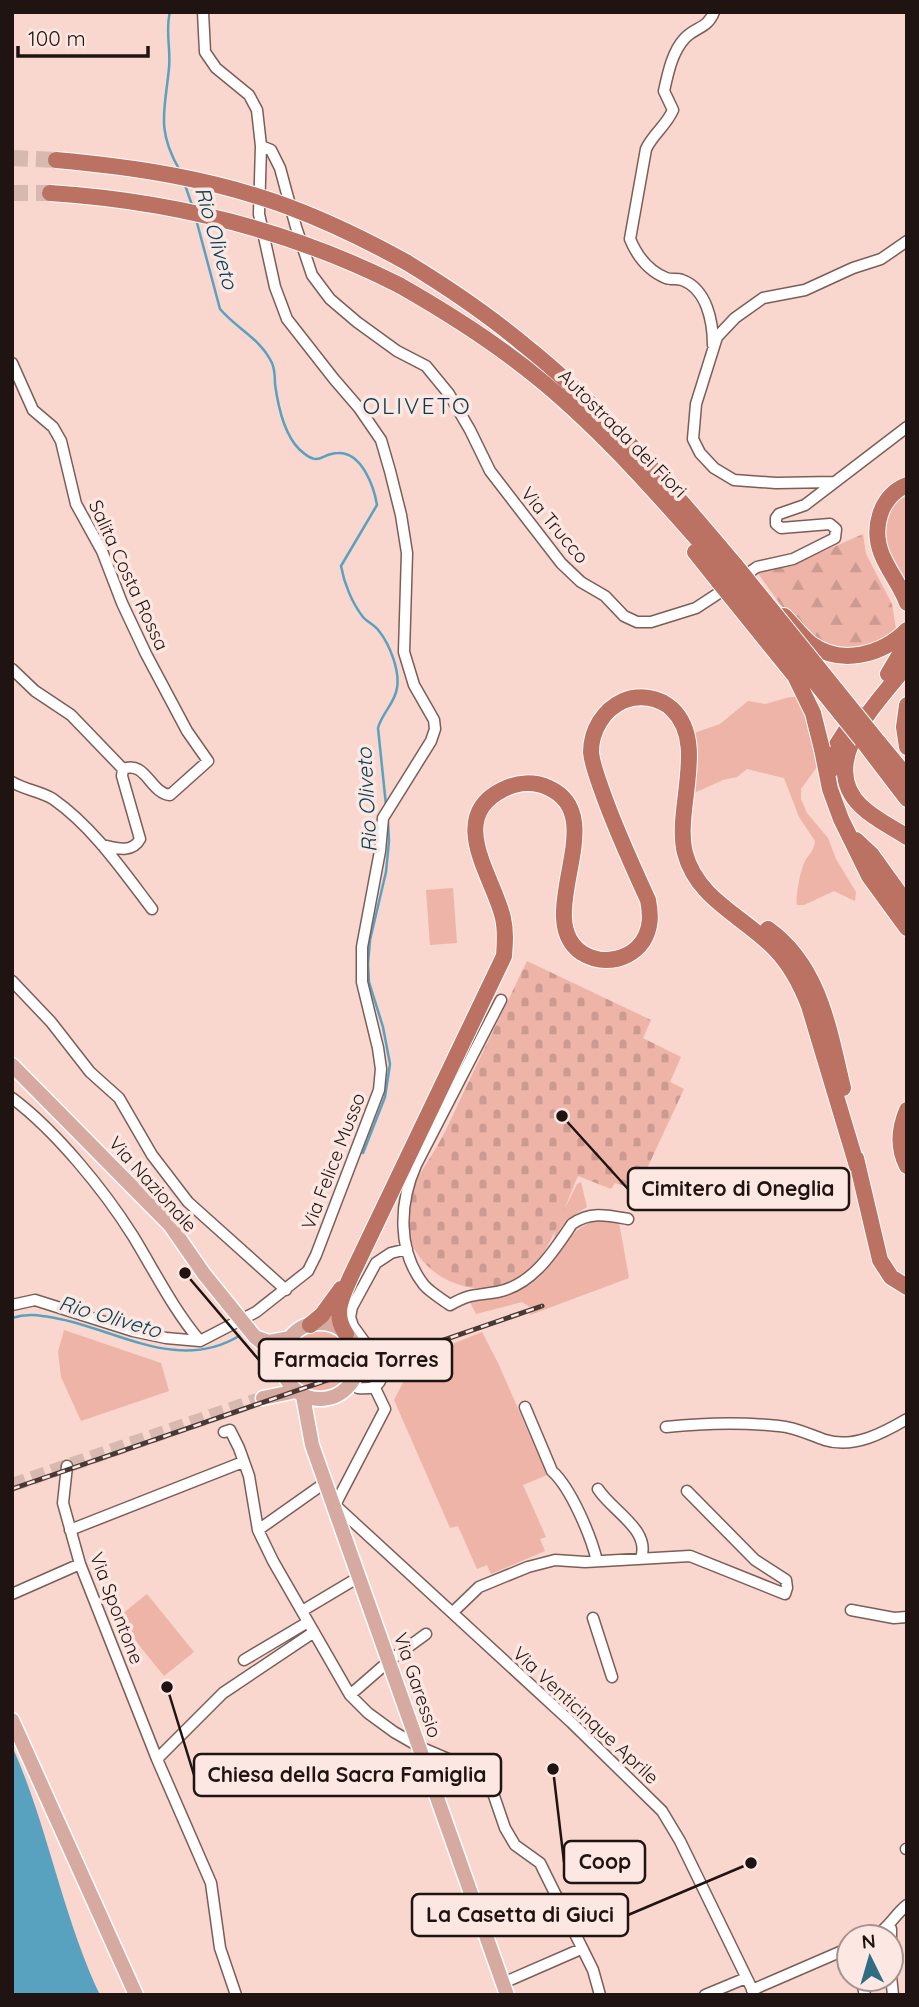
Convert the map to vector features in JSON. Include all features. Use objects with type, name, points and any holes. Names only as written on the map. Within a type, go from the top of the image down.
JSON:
[{"type":"highway","name":"Autostrada dei Fiori","points":[[56,160],[187,178],[256,196],[326,222],[406,262],[476,307],[525,345],[580,394],[666,484],[728,574],[762,595],[866,736],[907,799]]},
{"type":"highway","name":"Autostrada dei Fiori","points":[[50,193],[158,205],[249,225],[319,248],[399,285],[466,325],[543,382],[592,427],[728,574],[866,736],[907,777]]},
{"type":"highway","points":[[907,485],[886,500],[879,517],[877,534],[883,558],[907,604]]},
{"type":"highway","points":[[728,574],[795,676],[813,713],[834,804],[870,876],[907,928]]},
{"type":"highway","points":[[762,595],[813,645],[833,654],[845,656],[873,652],[895,641],[907,630]]},
{"type":"highway","points":[[829,777],[832,759],[843,733],[893,666],[904,649],[907,638]]},
{"type":"highway","points":[[907,665],[851,741],[845,770],[850,789],[861,806],[907,837]]},
{"type":"highway","points":[[346,1334],[339,1323],[338,1312],[351,1276],[504,956],[503,917],[480,859],[475,838],[477,821],[488,800],[504,789],[522,783],[546,786],[561,795],[569,808],[574,823],[564,914],[569,938],[578,950],[591,959],[613,960],[630,954],[647,934],[650,909],[592,761],[592,741],[598,723],[619,702],[634,697],[660,701],[673,710],[685,727],[689,756],[683,823],[684,845],[693,874],[711,896],[773,933],[796,956],[815,985],[824,1010],[845,1098],[857,1167],[880,1260],[891,1278],[907,1287]]},
{"type":"highway","points":[[907,705],[904,727],[907,747]]},
{"type":"highway","points":[[850,833],[871,854],[907,904]]},
{"type":"highway","points":[[907,1110],[900,1142],[907,1166]]},
{"type":"highway","points":[[310,1325],[351,1276]]},
{"type":"main road","name":"Via Nazionale","points":[[12,1065],[170,1225],[240,1321],[277,1355],[283,1369]]},
{"type":"main road","points":[[308,1427],[312,1414],[326,1399],[345,1390],[356,1373],[356,1348],[346,1334],[323,1323],[303,1327],[290,1338],[283,1350],[280,1384],[263,1398],[300,1394],[326,1399]]},
{"type":"main road","points":[[256,1337],[277,1342],[290,1338]]},
{"type":"main road","points":[[283,1369],[300,1394]]},
{"type":"main road","name":"Via Garessio","points":[[300,1394],[312,1445],[505,1989]]},
{"type":"main road","points":[[12,1720],[136,1995]]},
{"type":"street","name":"Via Felice Musso","points":[[200,1341],[240,1321],[286,1290],[308,1271],[316,1255],[379,1090],[379,1048],[362,982],[362,947],[380,851],[383,818],[431,741],[435,729],[434,720],[414,685],[404,652],[407,553],[401,515],[380,440],[359,408],[287,319],[275,287],[259,215],[261,146],[257,110],[249,95],[216,68],[205,52],[202,12]]},
{"type":"street","points":[[713,354],[713,338],[704,298],[696,288],[682,280],[667,278],[651,269],[636,253],[630,239],[646,149],[652,136],[667,123],[673,110],[664,91],[677,48],[686,36],[710,23],[714,12]]},
{"type":"street","name":"Via Trucco","points":[[261,146],[271,150],[280,168],[312,275],[330,299],[397,351],[426,366],[449,394],[490,471],[511,502],[561,563],[581,582],[605,596],[628,619],[647,623],[696,608],[757,567],[793,559],[832,539],[836,535],[836,529],[830,524],[782,528],[777,526],[775,521],[779,514],[804,505],[834,482]]},
{"type":"street","points":[[907,240],[881,259],[853,268],[805,290],[763,298],[735,318],[717,337],[696,404],[693,439],[700,453],[714,468],[734,480],[776,483],[834,482],[907,427]]},
{"type":"street","name":"Salita Costa Rossa","points":[[12,363],[33,410],[53,427],[61,441],[76,504],[102,551],[146,654],[187,731],[208,761],[170,795],[162,794],[138,769],[123,769]]},
{"type":"street","points":[[12,669],[32,689],[71,715],[123,769],[122,776],[140,839],[137,845],[130,848],[102,845]]},
{"type":"street","points":[[12,782],[53,799],[102,845],[152,909]]},
{"type":"street","points":[[12,981],[51,1022],[90,1072],[119,1098],[152,1155],[201,1214],[286,1290]]},
{"type":"street","points":[[500,1000],[411,1176],[403,1210],[407,1250],[426,1288],[450,1305],[471,1293],[496,1292],[520,1284],[541,1266],[572,1224],[598,1214],[628,1219]]},
{"type":"street","points":[[12,1098],[89,1174],[132,1234],[179,1315],[200,1341]]},
{"type":"street","points":[[353,1381],[358,1388],[374,1386],[382,1378],[370,1351],[353,1326],[350,1317],[352,1307],[376,1263],[391,1253],[407,1250]]},
{"type":"street","points":[[12,1305],[35,1300],[133,1331],[200,1341]]},
{"type":"street","points":[[335,1505],[385,1409],[374,1386]]},
{"type":"street","points":[[525,1407],[552,1471],[588,1532],[597,1561]]},
{"type":"street","points":[[666,1427],[708,1423],[779,1426],[827,1441],[848,1442],[871,1438],[907,1419]]},
{"type":"street","points":[[223,1432],[230,1430],[239,1448],[256,1506],[258,1530],[350,1695],[385,1726],[420,1747],[474,1770],[485,1779],[515,1845],[540,1863],[594,1973],[600,1995]]},
{"type":"street","points":[[69,1530],[243,1462]]},
{"type":"street","name":"Via Spontone","points":[[67,1466],[64,1503],[69,1530],[157,1759],[211,1883],[220,1948],[236,1995]]},
{"type":"street","points":[[258,1530],[326,1482]]},
{"type":"street","points":[[598,1489],[606,1501],[640,1535],[644,1548],[641,1558]]},
{"type":"street","points":[[453,1612],[479,1587],[537,1564],[555,1560],[585,1562],[690,1556],[785,1594],[786,1580],[755,1560],[687,1491]]},
{"type":"street","name":"Via Venticinque Aprile","points":[[335,1505],[572,1722],[662,1811],[680,1841],[753,1992]]},
{"type":"street","points":[[12,1594],[80,1564]]},
{"type":"street","points":[[157,1759],[223,1693],[359,1577]]},
{"type":"street","points":[[852,1610],[894,1618],[907,1617]]},
{"type":"street","points":[[593,1618],[612,1678]]},
{"type":"street","points":[[244,1660],[308,1622]]},
{"type":"street","points":[[350,1695],[389,1661],[426,1634]]},
{"type":"street","points":[[890,1923],[907,1905]]},
{"type":"street","points":[[505,1989],[581,1949]]},
{"type":"street","points":[[753,1992],[835,1954]]},
{"type":"street","points":[[705,1995],[746,1978]]},
{"type":"green space","points":[[907,494],[907,588],[892,560],[882,530],[892,505]]},
{"type":"green space","points":[[863,534],[866,554],[892,604],[896,629],[881,642],[852,650],[814,640],[780,604],[757,572],[795,564]]},
{"type":"green space","points":[[797,697],[808,710],[819,764],[801,789],[801,799],[807,813],[828,838],[836,859],[856,892],[855,901],[834,891],[804,905],[797,905],[802,870],[815,841],[799,817],[784,778],[747,769],[737,777],[723,780],[692,794],[694,733],[720,724],[748,701],[765,704]]},
{"type":"green space","points":[[453,888],[457,943],[430,945],[426,890]]},
{"type":"green space","points":[[527,961],[651,1020],[643,1038],[681,1057],[670,1082],[684,1089],[637,1190],[615,1183],[611,1189],[578,1176],[548,1245],[531,1268],[521,1277],[502,1286],[462,1286],[443,1278],[427,1266],[415,1250],[408,1231],[407,1209],[415,1182],[447,1128]]},
{"type":"green space","points":[[581,1182],[587,1207],[566,1220],[554,1239],[555,1228],[577,1184]]},
{"type":"green space","points":[[602,1219],[619,1222],[629,1278],[530,1315],[531,1308],[522,1302],[476,1314],[468,1298],[503,1295],[522,1289],[545,1272],[577,1231]]},
{"type":"green space","points":[[319,1329],[332,1331],[347,1344],[352,1362],[350,1375],[337,1390],[319,1395],[306,1393],[291,1380],[286,1362],[288,1349],[301,1334]]},
{"type":"green space","points":[[64,1330],[161,1363],[169,1391],[81,1421],[61,1377],[58,1352]]},
{"type":"green space","points":[[482,1332],[547,1475],[523,1485],[546,1537],[540,1539],[545,1551],[491,1574],[487,1565],[477,1569],[458,1526],[450,1528],[394,1400],[415,1359]]},
{"type":"green space","points":[[147,1594],[194,1652],[164,1676],[117,1618]]},
{"type":"water","points":[[12,1746],[36,1807],[75,1934],[100,1995],[12,1995]]},
{"type":"waterway","name":"Rio Oliveto","points":[[170,12],[164,119],[167,142],[179,169]]},
{"type":"waterway","name":"Rio Oliveto","points":[[185,185],[192,205]]},
{"type":"waterway","name":"Rio Oliveto","points":[[196,219],[220,309],[255,340],[272,363],[280,410],[294,443],[311,458],[338,453],[354,458],[373,489],[377,505],[341,566],[352,599],[363,617],[383,637],[397,674],[396,693],[378,728],[386,805]]},
{"type":"waterway","name":"Rio Oliveto","points":[[363,1153],[385,1097],[390,1064],[383,1027],[369,982],[368,964],[370,940],[386,872],[388,822]]},
{"type":"waterway","name":"Rio Oliveto","points":[[12,1318],[23,1315],[55,1318],[147,1345],[170,1349],[193,1350],[216,1346],[239,1336]]},
{"type":"tunnel","points":[[12,158],[56,160]]},
{"type":"tunnel","points":[[12,193],[50,193]]},
{"type":"tunnel","points":[[12,1485],[263,1398]]},
{"type":"railway","points":[[12,1489],[542,1306]]},
{"type":"place","name":"Cimitero di Oneglia","points":[[562,1116]]},
{"type":"place","name":"Farmacia Torres","points":[[185,1273]]},
{"type":"place","name":"Chiesa della Sacra Famiglia","points":[[167,1687]]},
{"type":"place","name":"Coop","points":[[553,1769]]},
{"type":"place","name":"La Casetta di Giuci","points":[[751,1863]]},
{"type":"district","name":"OLIVETO","points":[[417,406]]}]
